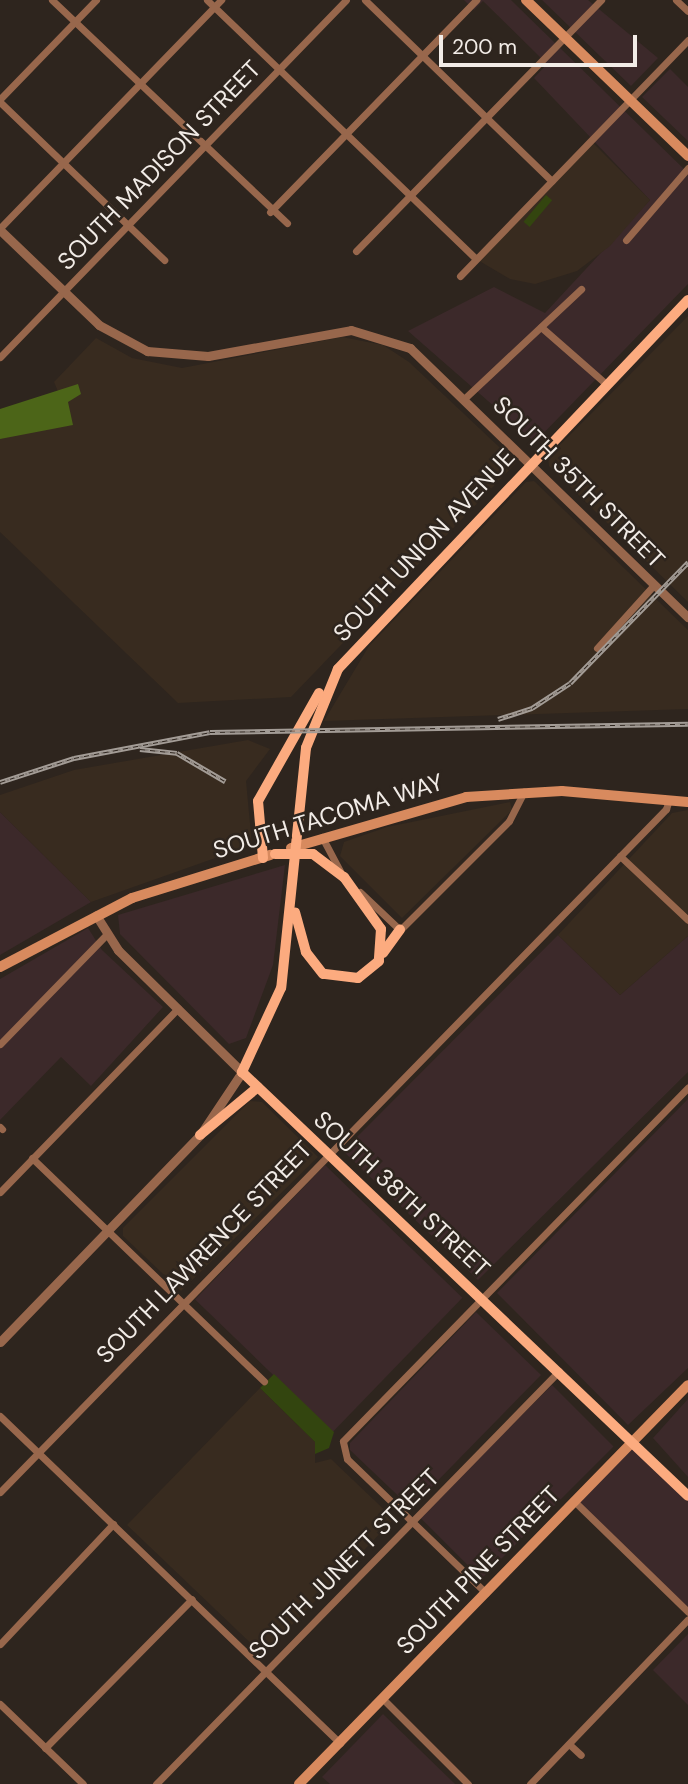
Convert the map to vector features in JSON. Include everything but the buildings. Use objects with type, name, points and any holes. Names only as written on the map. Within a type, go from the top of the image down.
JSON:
[{"type":"main road","points":[[526,0],[688,156]]},
{"type":"main road","name":"SOUTH UNION AVENUE","points":[[242,1073],[281,988],[293,906],[306,748],[338,669],[426,570],[688,300]]},
{"type":"main road","points":[[263,858],[257,819],[264,785],[338,669]]},
{"type":"main road","name":"SOUTH TACOMA WAY","points":[[0,967],[96,915],[322,837],[426,805],[524,791],[688,802]]},
{"type":"main road","points":[[275,854],[313,854],[344,877],[381,929],[382,954]]},
{"type":"main road","points":[[293,906],[310,959],[330,977],[358,978],[382,954],[400,930]]},
{"type":"main road","name":"SOUTH 38TH STREET","points":[[242,1073],[688,1496]]},
{"type":"main road","points":[[200,1135],[258,1087]]},
{"type":"main road","name":"SOUTH PINE STREET","points":[[299,1784],[688,1385]]},
{"type":"street","points":[[52,0],[270,212],[287,223]]},
{"type":"street","points":[[96,0],[0,100],[164,261]]},
{"type":"street","points":[[207,0],[476,259]]},
{"type":"street","points":[[63,292],[0,229],[221,0]]},
{"type":"street","name":"SOUTH MADISON STREET","points":[[0,356],[346,0]]},
{"type":"street","points":[[365,0],[552,181]]},
{"type":"street","points":[[270,212],[476,0]]},
{"type":"street","points":[[356,251],[601,0]]},
{"type":"street","points":[[676,0],[688,11]]},
{"type":"street","points":[[460,276],[688,40]]},
{"type":"street","points":[[626,240],[688,168]]},
{"type":"street","points":[[466,397],[582,289]]},
{"type":"street","name":"SOUTH 35TH STREET","points":[[63,292],[113,336],[166,355],[208,356],[351,330],[410,348],[466,397],[688,617]]},
{"type":"street","points":[[541,327],[606,384]]},
{"type":"street","points":[[597,648],[654,585]]},
{"type":"street","points":[[322,837],[344,877],[400,930],[509,821],[524,791]]},
{"type":"street","name":"SOUTH LAWRENCE STREET","points":[[0,1492],[327,1151],[620,856],[669,800]]},
{"type":"street","points":[[620,856],[688,920]]},
{"type":"street","name":"SOUTH 38TH STREET","points":[[96,915],[106,934],[242,1073]]},
{"type":"street","points":[[0,1044],[106,934]]},
{"type":"street","points":[[0,1192],[178,1008]]},
{"type":"street","points":[[0,1342],[200,1135],[242,1073]]},
{"type":"street","points":[[486,1593],[413,1523],[342,1448],[481,1297],[688,1087]]},
{"type":"street","points":[[32,1158],[264,1381]]},
{"type":"street","name":"SOUTH JUNETT STREET","points":[[156,1784],[413,1523],[558,1371]]},
{"type":"street","points":[[0,1416],[340,1743]]},
{"type":"street","points":[[574,1501],[688,1612]]},
{"type":"street","points":[[0,1644],[113,1524]]},
{"type":"street","points":[[45,1748],[192,1599]]},
{"type":"street","points":[[530,1784],[688,1619]]},
{"type":"street","points":[[383,1699],[468,1784]]},
{"type":"street","points":[[0,1704],[83,1784]]},
{"type":"street","points":[[569,1744],[581,1755]]},
{"type":"shaded area","points":[[464,0],[511,0],[688,173],[688,284],[535,442],[408,331],[494,287],[545,313],[650,200],[534,78],[547,64],[483,1],[474,10]]},
{"type":"shaded area","points":[[542,0],[588,0],[658,58],[631,86]]},
{"type":"shaded area","points":[[670,69],[688,87],[688,141],[642,97]]},
{"type":"shaded area","points":[[591,141],[650,200],[610,246],[577,271],[535,284],[510,279],[476,259]]},
{"type":"shaded area","points":[[688,316],[688,602],[549,466],[548,457]]},
{"type":"shaded area","points":[[342,337],[383,345],[409,362],[516,463],[291,697],[178,703],[0,532],[0,435],[72,425],[54,382],[96,338],[132,358],[182,368]]},
{"type":"shaded area","points":[[534,481],[688,630],[688,709],[324,721],[369,646],[526,482]]},
{"type":"shaded area","points":[[248,740],[270,749],[246,781],[252,845],[91,902],[0,812],[0,795],[74,770]]},
{"type":"shaded area","points":[[510,802],[512,810],[402,918],[340,856],[344,842],[387,827]]},
{"type":"shaded area","points":[[688,810],[688,936],[620,995],[558,935],[672,813]]},
{"type":"shaded area","points":[[0,812],[91,902],[0,955]]},
{"type":"shaded area","points":[[285,865],[273,965],[246,1038],[229,1044],[120,934],[118,915]]},
{"type":"shaded area","points":[[88,928],[102,950],[163,1007],[91,1086],[61,1057],[0,1120],[0,979]]},
{"type":"shaded area","points":[[558,935],[620,995],[688,936],[688,1072],[478,1280],[343,1151]]},
{"type":"shaded area","points":[[688,1099],[688,1368],[628,1425],[497,1293]]},
{"type":"shaded area","points":[[250,1101],[262,1102],[318,1157],[181,1291],[123,1236],[123,1228]]},
{"type":"shaded area","points":[[325,1165],[462,1298],[332,1432],[195,1300]]},
{"type":"shaded area","points":[[476,1312],[541,1375],[411,1508],[350,1450],[350,1443]]},
{"type":"shaded area","points":[[552,1385],[614,1447],[481,1579],[420,1517]]},
{"type":"shaded area","points":[[260,1388],[315,1442],[315,1463],[331,1459],[394,1519],[263,1655],[127,1525]]},
{"type":"shaded area","points":[[688,1399],[688,1477],[653,1438]]},
{"type":"shaded area","points":[[631,1443],[688,1496],[688,1612],[574,1501]]},
{"type":"shaded area","points":[[688,1634],[688,1705],[653,1670]]},
{"type":"shaded area","points":[[383,1714],[455,1784],[330,1784],[322,1777]]},
{"type":"green space","points":[[546,195],[552,200],[530,227],[524,222]]},
{"type":"green space","points":[[78,384],[81,394],[68,402],[73,425],[0,439],[0,409]]},
{"type":"green space","points":[[274,1374],[334,1432],[329,1448],[315,1454],[315,1442],[260,1388]]},
{"type":"railway","points":[[498,719],[532,708],[570,683],[688,562]]},
{"type":"railway","points":[[0,782],[74,758],[210,732],[688,724]]},
{"type":"railway","points":[[140,749],[177,753],[225,781]]}]
